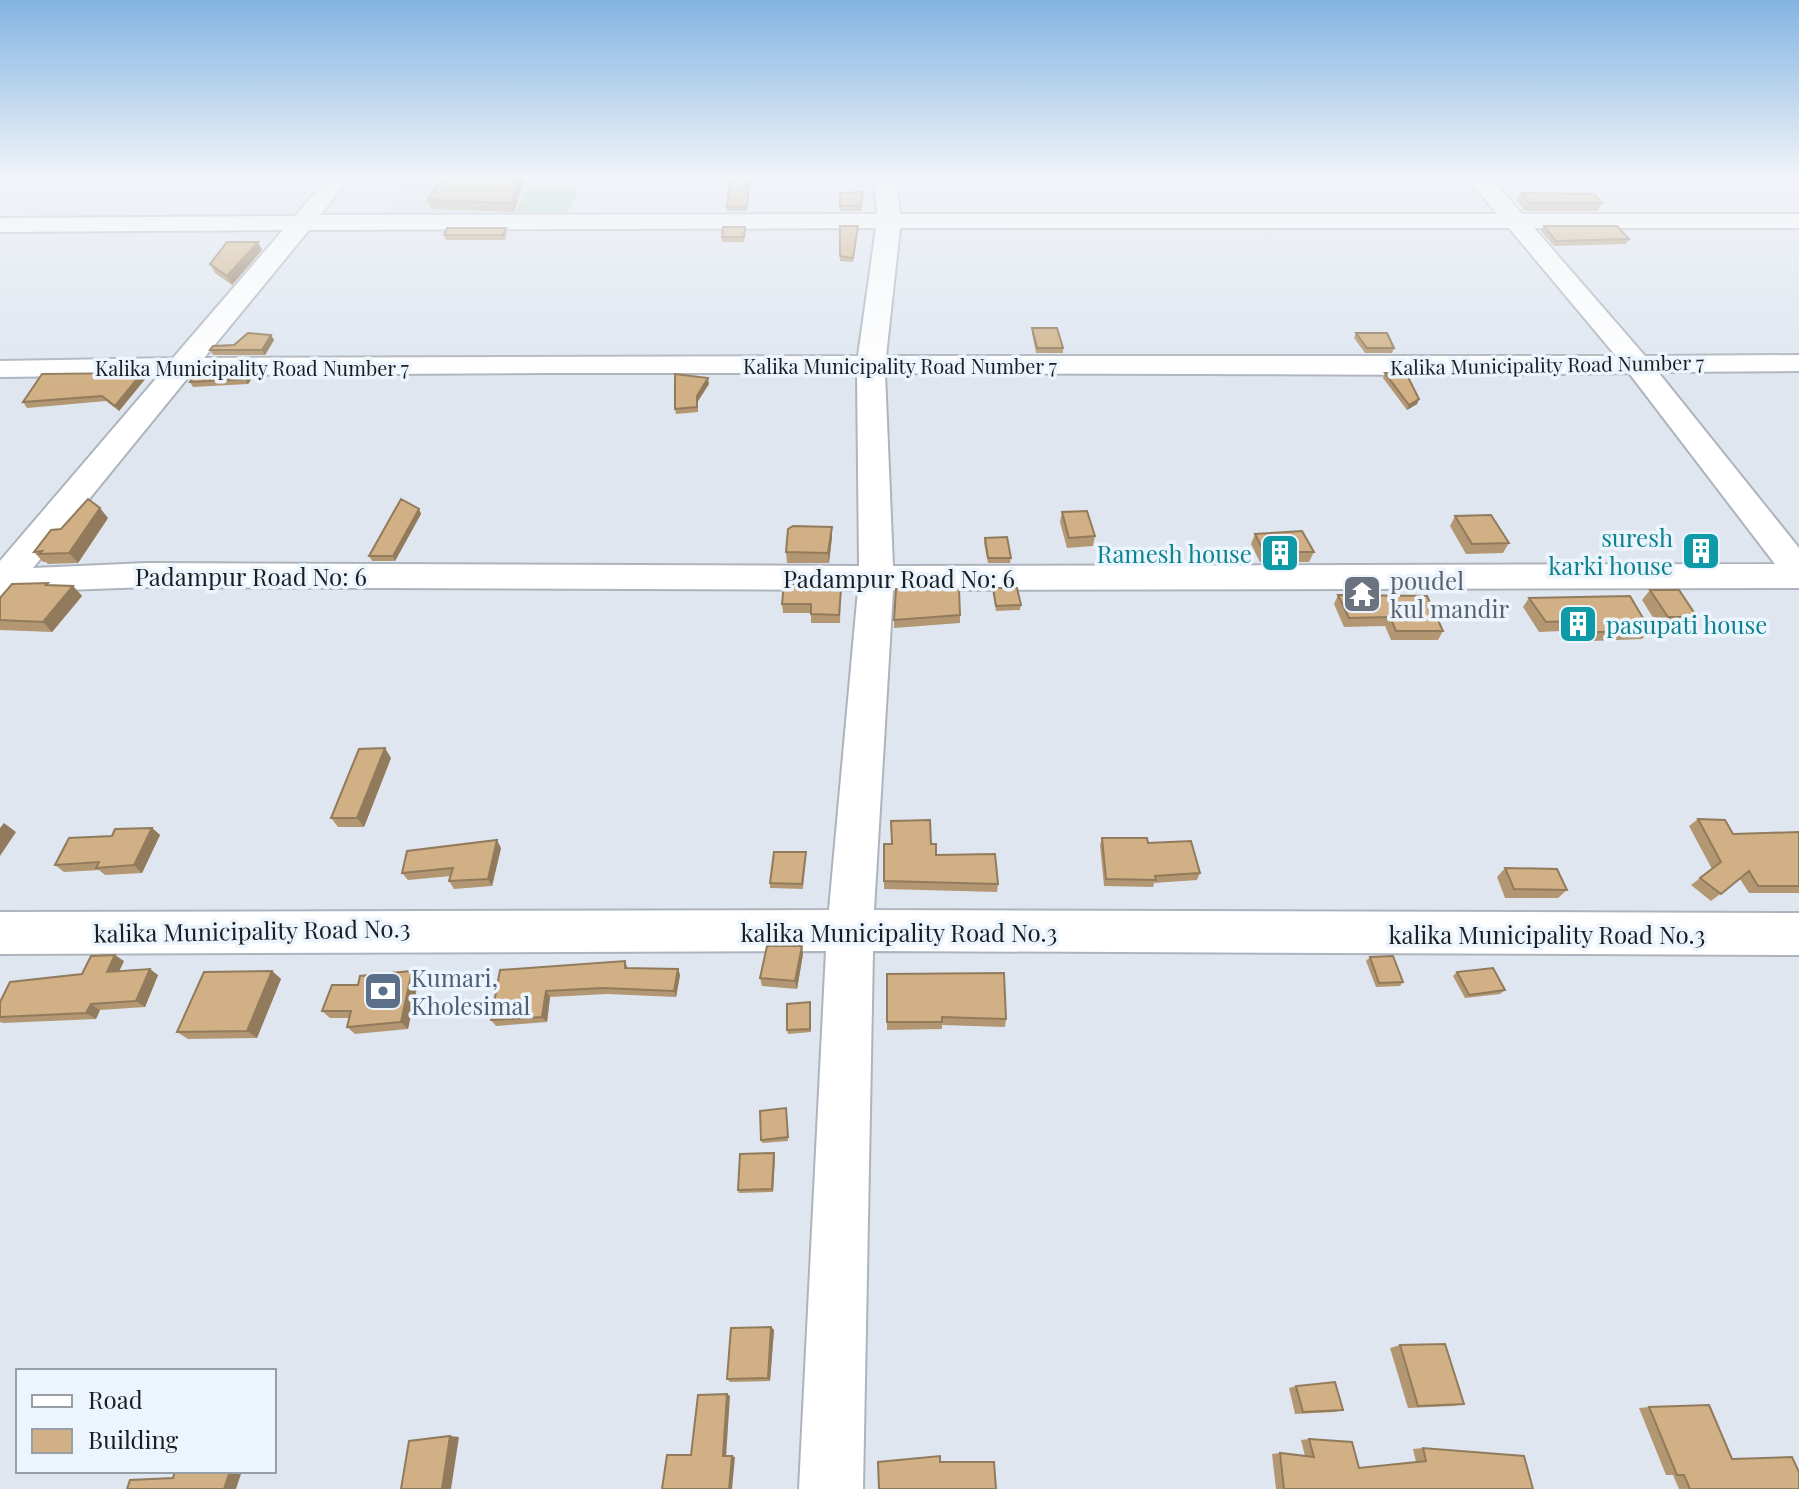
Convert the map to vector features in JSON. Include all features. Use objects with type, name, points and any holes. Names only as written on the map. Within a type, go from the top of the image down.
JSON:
[{"type":"street","points":[[1,582],[285,245]]},
{"type":"street","points":[[831,1489],[850,933],[876,578],[871,365],[886,245]]},
{"type":"street","points":[[1535,245],[1635,362],[1799,574]]},
{"type":"street","name":"Kalika Municipality Road Number 7","points":[[0,369],[871,365],[1474,367],[1635,362],[1799,363]]},
{"type":"street","name":"Padampur Road No: 6","points":[[1,582],[147,575],[876,578],[1799,574]]},
{"type":"street","name":"kalika Municipality Road No.3","points":[[0,933],[412,928],[850,933],[1799,934]]},
{"type":"building","points":[[224,245],[255,245],[227,276],[210,264]]},
{"type":"building","points":[[840,245],[855,245],[853,258],[840,256]]},
{"type":"building","points":[[1032,328],[1057,328],[1063,348],[1037,348]]},
{"type":"building","points":[[248,333],[271,335],[262,350],[210,350],[213,346],[234,345]]},
{"type":"building","points":[[1356,333],[1387,333],[1394,348],[1367,348]]},
{"type":"building","points":[[142,373],[115,406],[102,396],[23,402],[42,374]]},
{"type":"building","points":[[196,373],[249,373],[245,379],[190,382]]},
{"type":"building","points":[[1385,373],[1406,373],[1419,399],[1409,405]]},
{"type":"building","points":[[675,374],[708,378],[697,396],[697,407],[675,409]]},
{"type":"building","points":[[88,499],[100,508],[69,553],[34,552],[51,530],[61,529]]},
{"type":"building","points":[[401,499],[419,509],[393,556],[369,556]]},
{"type":"building","points":[[1087,511],[1095,536],[1069,538],[1062,512]]},
{"type":"building","points":[[1491,515],[1509,543],[1472,544],[1455,516]]},
{"type":"building","points":[[793,526],[832,527],[828,553],[786,552],[788,529]]},
{"type":"building","points":[[1302,531],[1314,552],[1264,552],[1255,534]]},
{"type":"building","points":[[1007,537],[1011,558],[988,558],[985,538]]},
{"type":"building","points":[[48,583],[46,585],[73,586],[43,622],[0,620],[0,598],[12,584]]},
{"type":"building","points":[[784,584],[823,584],[823,589],[841,589],[839,615],[811,614],[811,604],[782,604]]},
{"type":"building","points":[[993,588],[1017,588],[1021,605],[996,606]]},
{"type":"building","points":[[896,589],[959,589],[960,615],[894,620]]},
{"type":"building","points":[[1650,590],[1679,590],[1697,617],[1668,617]]},
{"type":"building","points":[[1338,595],[1427,596],[1443,631],[1396,631],[1390,617],[1349,618]]},
{"type":"building","points":[[1630,596],[1650,630],[1575,633],[1568,621],[1546,622],[1529,598]]},
{"type":"building","points":[[385,748],[357,818],[331,818],[359,749]]},
{"type":"building","points":[[1698,819],[1725,820],[1733,834],[1799,832],[1799,886],[1758,886],[1749,871],[1721,894],[1700,878],[1721,862]]},
{"type":"building","points":[[930,820],[931,844],[936,844],[936,855],[995,854],[998,884],[884,881],[884,844],[892,844],[891,821]]},
{"type":"building","points":[[152,828],[134,865],[96,868],[99,862],[55,865],[69,838],[112,836],[115,829]]},
{"type":"building","points":[[1102,838],[1147,838],[1148,843],[1191,841],[1200,873],[1155,876],[1156,880],[1106,879]]},
{"type":"building","points":[[497,840],[488,879],[449,881],[453,868],[402,873],[407,851]]},
{"type":"building","points":[[774,852],[806,852],[802,884],[770,883]]},
{"type":"building","points":[[1505,868],[1557,869],[1567,890],[1514,889]]},
{"type":"building","points":[[767,946],[802,946],[795,981],[760,978]]},
{"type":"building","points":[[115,955],[107,972],[150,969],[136,1001],[91,1004],[86,1013],[0,1017],[0,1002],[10,982],[82,974],[91,956]]},
{"type":"building","points":[[1393,956],[1403,982],[1379,983],[1370,957]]},
{"type":"building","points":[[625,961],[625,968],[678,969],[674,991],[603,988],[546,991],[542,1017],[491,1020],[500,970]]},
{"type":"building","points":[[1493,968],[1505,990],[1469,995],[1457,972]]},
{"type":"building","points":[[272,971],[247,1031],[177,1032],[204,972]]},
{"type":"building","points":[[412,971],[401,1022],[347,1027],[351,1011],[322,1011],[332,985],[358,985],[360,976]]},
{"type":"building","points":[[1004,973],[1006,1019],[942,1017],[942,1022],[887,1022],[887,974]]},
{"type":"building","points":[[810,1002],[810,1029],[787,1030],[787,1004]]},
{"type":"building","points":[[786,1108],[788,1137],[761,1140],[760,1111]]},
{"type":"building","points":[[774,1153],[772,1189],[738,1190],[740,1154]]},
{"type":"building","points":[[771,1327],[768,1378],[727,1379],[731,1328]]},
{"type":"building","points":[[1445,1344],[1464,1404],[1418,1406],[1400,1345]]},
{"type":"building","points":[[1335,1382],[1343,1410],[1303,1412],[1296,1386]]},
{"type":"building","points":[[727,1394],[723,1456],[732,1456],[729,1489],[662,1489],[667,1455],[691,1455],[698,1395]]},
{"type":"building","points":[[1709,1405],[1732,1459],[1792,1457],[1799,1472],[1799,1489],[1690,1489],[1684,1475],[1677,1475],[1649,1407]]},
{"type":"building","points":[[450,1436],[442,1489],[401,1489],[409,1441]]},
{"type":"building","points":[[1309,1439],[1352,1442],[1359,1468],[1426,1461],[1423,1448],[1524,1456],[1533,1489],[1284,1489],[1280,1453],[1314,1457]]},
{"type":"building","points":[[940,1456],[940,1462],[994,1462],[996,1489],[879,1489],[878,1462]]},
{"type":"building","points":[[174,1473],[229,1473],[224,1489],[127,1489],[130,1480],[173,1478]]},
{"type":"place","name":"suresh karki house","points":[[1701,551]]},
{"type":"place","name":"Ramesh house","points":[[1280,553]]},
{"type":"place","name":"poudel kul mandir","points":[[1362,594]]},
{"type":"place","name":"pasupati house","points":[[1578,624]]},
{"type":"place","name":"Kumari, Kholesimal","points":[[383,991]]}]
